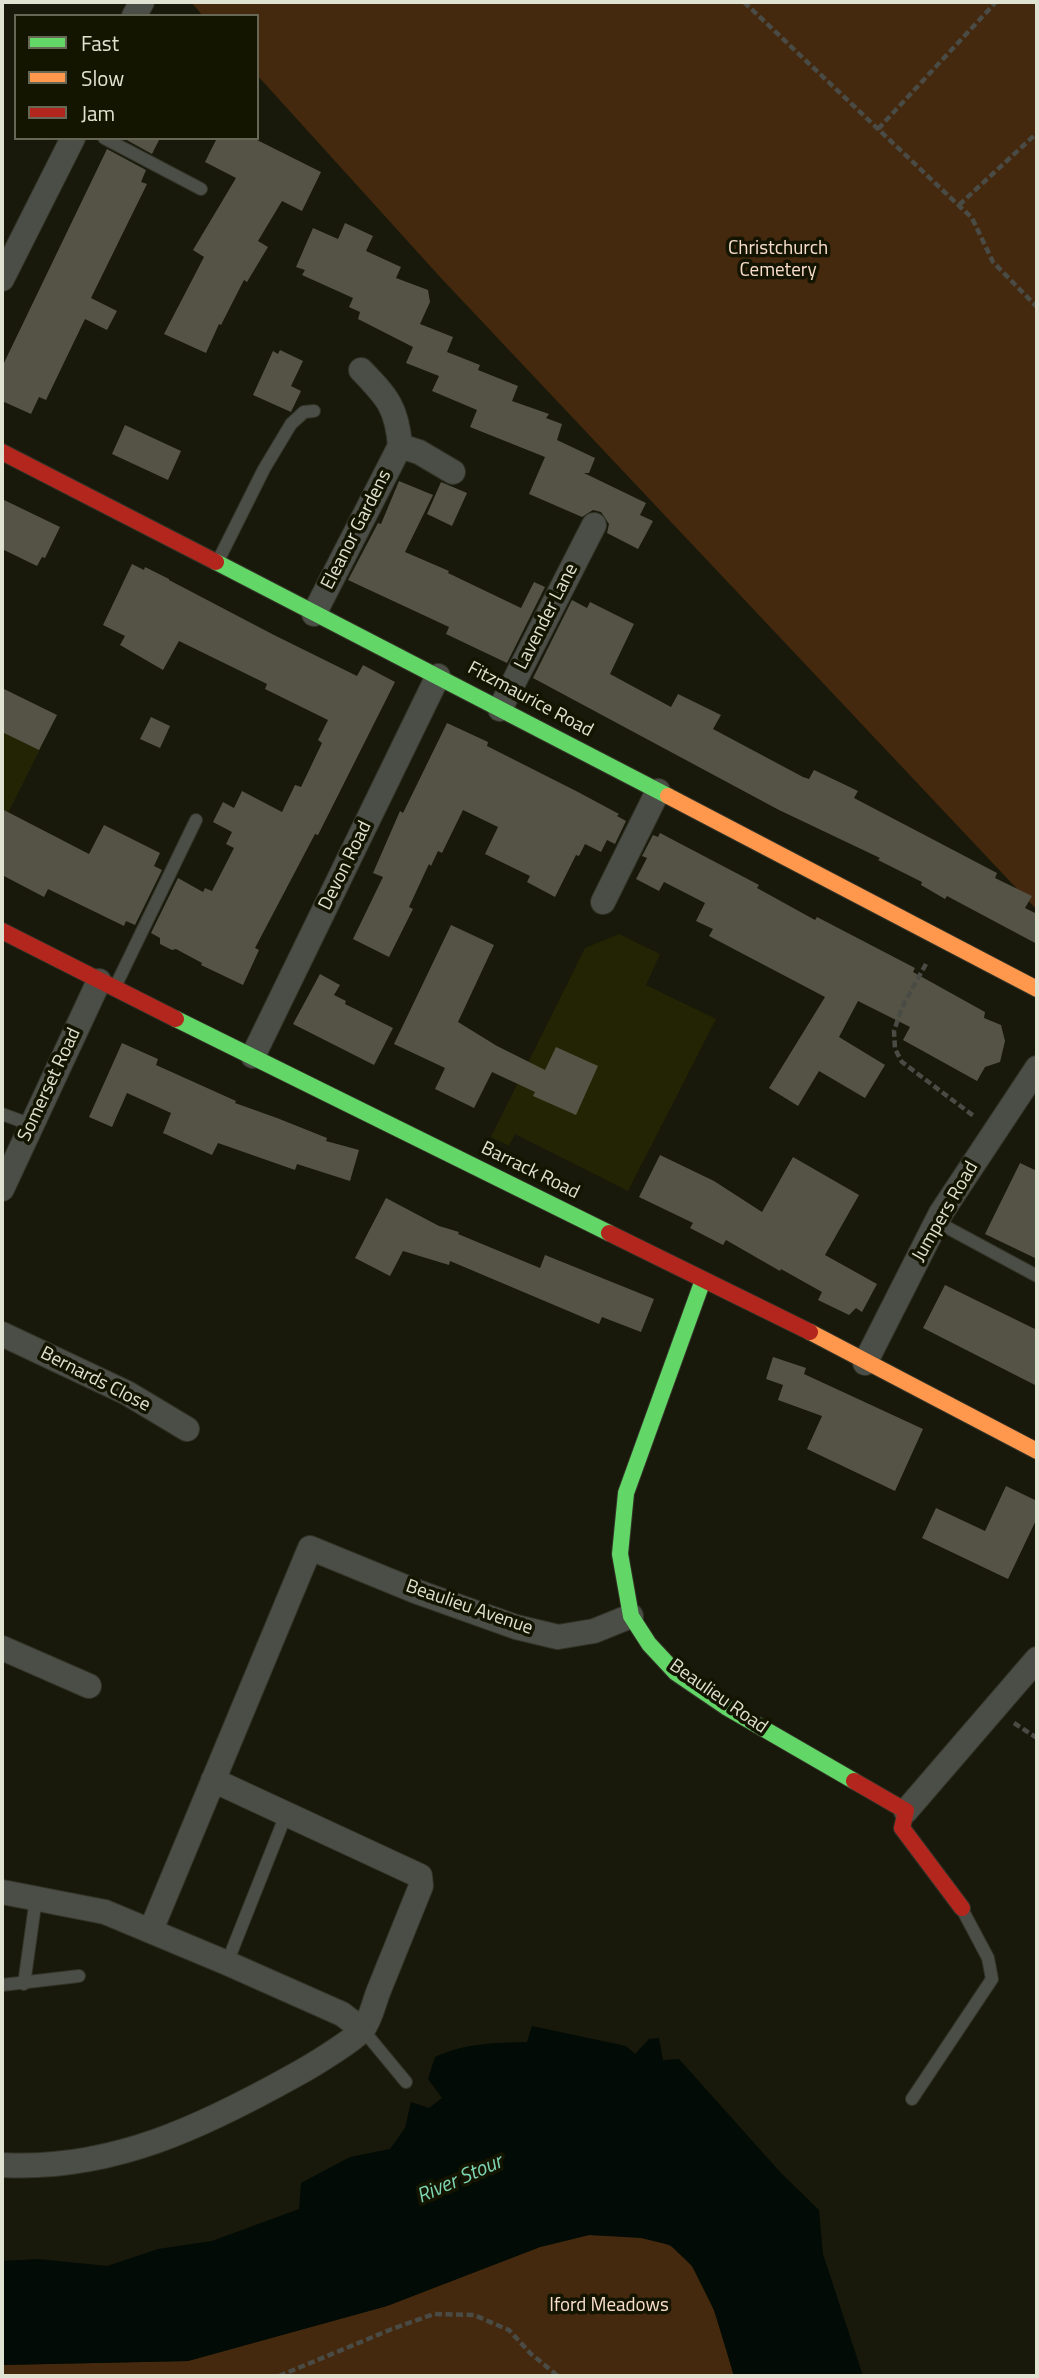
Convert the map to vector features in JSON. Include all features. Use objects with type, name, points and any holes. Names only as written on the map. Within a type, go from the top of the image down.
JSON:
[{"type":"street","points":[[2,279],[72,140]]},
{"type":"street","name":"Eleanor Gardens","points":[[314,614],[400,446],[398,420],[385,394],[361,370]]},
{"type":"street","name":"Eleanor Gardens","points":[[400,446],[419,452],[453,472]]},
{"type":"street","name":"Fitzmaurice Road","points":[[2,452],[1037,989]]},
{"type":"street","name":"Lavender Lane","points":[[500,709],[594,525]]},
{"type":"street","name":"Devon Road","points":[[253,1056],[438,676]]},
{"type":"street","points":[[603,902],[658,791]]},
{"type":"street","name":"Barrack Road","points":[[2,931],[788,1321],[1037,1451]]},
{"type":"street","name":"Somerset Road","points":[[2,1189],[32,1125],[107,985]]},
{"type":"street","name":"Jumpers Road","points":[[865,1363],[937,1222],[1037,1068]]},
{"type":"street","name":"Beaulieu Road","points":[[703,1280],[626,1493],[620,1553],[631,1616],[649,1644],[676,1673],[726,1707],[906,1811]]},
{"type":"street","name":"Bernards Close","points":[[2,1334],[127,1393],[187,1429]]},
{"type":"street","name":"Beaulieu Avenue","points":[[214,1780],[310,1548],[516,1627],[558,1637],[594,1631],[631,1616]]},
{"type":"street","points":[[2,1648],[89,1686]]},
{"type":"street","points":[[962,1908],[902,1828],[906,1811],[1037,1659]]},
{"type":"street","points":[[2,2165],[84,2161],[131,2150],[182,2133],[312,2066],[363,2030],[421,1886],[420,1875],[214,1780],[151,1930]]},
{"type":"street","points":[[2,1892],[105,1912],[342,2014],[363,2030]]},
{"type":"lane","points":[[108,140],[201,189]]},
{"type":"lane","points":[[216,563],[264,469],[291,424],[304,412],[314,411]]},
{"type":"lane","points":[[107,985],[195,820]]},
{"type":"lane","points":[[2,1114],[32,1125]]},
{"type":"lane","points":[[937,1222],[1037,1276]]},
{"type":"lane","points":[[227,1963],[287,1812]]},
{"type":"lane","points":[[24,1984],[36,1898]]},
{"type":"lane","points":[[912,2099],[992,1979],[988,1958],[962,1908]]},
{"type":"lane","points":[[2,1985],[79,1976]]},
{"type":"lane","points":[[363,2030],[406,2082]]},
{"type":"path","points":[[744,2],[972,218],[993,262],[1037,307]]},
{"type":"path","points":[[878,128],[996,2]]},
{"type":"path","points":[[959,205],[1037,132]]},
{"type":"path","points":[[940,938],[902,1007],[894,1031],[895,1049],[902,1062],[995,1132]]},
{"type":"path","points":[[279,2376],[434,2314],[474,2315],[509,2330],[530,2353],[558,2376]]},
{"type":"shaded area","points":[[2,689],[57,715],[2,825]]},
{"type":"shaded area","points":[[619,934],[660,954],[646,985],[716,1019],[628,1191],[515,1134],[509,1146],[491,1137],[585,948]]},
{"type":"green space","name":"Christchurch Cemetery","points":[[191,2],[1037,2],[1037,910],[441,278],[259,77],[259,14],[201,14]]},
{"type":"green space","name":"Iford Meadows","points":[[589,2235],[629,2236],[659,2241],[681,2254],[703,2284],[734,2376],[2,2376],[2,2365],[188,2361],[387,2306],[540,2247]]},
{"type":"water","name":"River Stour","points":[[532,2026],[626,2046],[635,2054],[649,2039],[659,2038],[663,2060],[679,2059],[781,2173],[819,2210],[823,2254],[863,2376],[734,2376],[714,2310],[692,2266],[670,2245],[641,2238],[589,2235],[540,2247],[387,2306],[188,2361],[2,2365],[2,2261],[39,2259],[107,2266],[158,2249],[212,2241],[299,2209],[301,2183],[350,2157],[390,2149],[405,2128],[411,2102],[429,2108],[442,2098],[428,2079],[435,2057],[469,2046],[527,2042]]},
{"type":"building","points":[[127,140],[159,140],[152,154]]},
{"type":"building","points":[[216,140],[257,140],[321,172],[302,211],[282,201],[258,241],[268,247],[247,282],[244,280],[206,353],[164,334],[204,257],[193,250],[236,178],[205,162]]},
{"type":"building","points":[[107,149],[146,170],[141,182],[147,184],[91,298],[117,311],[107,330],[85,319],[46,400],[39,397],[31,414],[2,401],[2,367]]},
{"type":"building","points":[[345,223],[373,236],[366,251],[401,267],[396,278],[428,290],[430,302],[420,324],[453,337],[447,352],[480,365],[478,370],[518,386],[512,401],[549,414],[546,418],[562,424],[557,440],[595,458],[589,473],[584,473],[646,503],[640,515],[653,521],[638,549],[607,533],[609,524],[601,512],[593,510],[582,517],[529,494],[545,457],[470,427],[477,410],[432,391],[439,376],[406,363],[413,347],[358,319],[360,312],[349,307],[353,298],[302,275],[305,270],[296,267],[313,228],[338,239]]},
{"type":"building","points":[[280,350],[303,361],[291,386],[301,391],[291,412],[253,395],[273,351],[278,354]]},
{"type":"building","points":[[125,425],[181,451],[168,480],[112,454]]},
{"type":"building","points":[[399,481],[433,495],[405,552],[521,608],[534,582],[545,587],[507,663],[446,634],[449,627],[348,580],[378,523],[381,524]]},
{"type":"building","points":[[441,482],[467,493],[452,526],[427,514]]},
{"type":"building","points":[[2,499],[60,527],[45,558],[42,557],[37,566],[2,549]]},
{"type":"building","points":[[132,564],[144,570],[145,567],[357,676],[363,665],[395,682],[318,835],[315,834],[255,948],[259,950],[243,985],[201,965],[202,963],[176,949],[172,950],[160,944],[160,938],[151,933],[178,878],[203,892],[205,888],[212,891],[234,848],[226,844],[232,832],[213,822],[223,802],[234,808],[242,791],[282,812],[295,785],[301,787],[322,743],[318,740],[328,720],[265,689],[267,684],[179,641],[163,670],[120,645],[125,636],[103,625]]},
{"type":"building","points":[[572,600],[587,608],[590,602],[634,624],[610,674],[671,707],[678,694],[721,715],[713,729],[803,777],[809,779],[814,770],[858,791],[854,798],[997,873],[995,878],[1032,896],[1025,908],[1037,914],[1037,944],[947,896],[945,899],[921,885],[922,882],[878,860],[880,858],[779,810],[533,678]]},
{"type":"building","points":[[2,688],[57,715],[39,750],[2,732]]},
{"type":"building","points":[[151,717],[170,726],[160,748],[140,739]]},
{"type":"building","points":[[447,723],[488,742],[487,746],[619,814],[617,816],[626,821],[615,844],[607,840],[601,852],[585,844],[579,856],[576,855],[555,897],[527,882],[530,876],[485,854],[498,827],[463,810],[442,853],[438,851],[431,866],[429,864],[409,907],[413,909],[389,957],[353,939],[383,877],[373,873],[400,811],[403,813]]},
{"type":"building","points":[[2,809],[89,854],[104,825],[160,853],[154,866],[162,870],[135,925],[126,921],[124,926],[48,889],[44,897],[2,875]]},
{"type":"building","points":[[660,833],[759,885],[757,888],[815,920],[817,917],[915,968],[913,972],[985,1012],[984,1018],[1001,1025],[1005,1041],[1000,1062],[985,1067],[977,1081],[903,1040],[910,1027],[858,1001],[839,1037],[885,1065],[865,1098],[819,1071],[798,1106],[769,1088],[825,997],[709,936],[713,929],[696,921],[705,903],[664,882],[659,891],[636,879],[647,858],[642,856],[653,835],[658,837]]},
{"type":"building","points":[[451,925],[494,945],[458,1022],[497,1046],[545,1070],[556,1047],[598,1066],[576,1115],[533,1096],[535,1092],[492,1072],[474,1108],[435,1089],[445,1068],[394,1044]]},
{"type":"building","points":[[320,974],[340,985],[334,995],[346,1001],[345,1004],[393,1028],[374,1065],[293,1024]]},
{"type":"building","points":[[122,1043],[158,1059],[156,1065],[236,1101],[235,1103],[327,1138],[326,1141],[359,1150],[350,1181],[297,1164],[295,1170],[218,1143],[212,1155],[163,1133],[171,1113],[127,1093],[112,1127],[89,1117]]},
{"type":"building","points":[[660,1155],[714,1181],[762,1212],[793,1157],[859,1195],[825,1255],[877,1284],[862,1312],[856,1308],[849,1315],[818,1300],[822,1292],[726,1240],[723,1245],[690,1228],[693,1223],[639,1197]]},
{"type":"building","points":[[1020,1163],[1037,1171],[1037,1259],[985,1234]]},
{"type":"building","points":[[386,1198],[439,1226],[459,1232],[458,1234],[540,1268],[545,1255],[654,1299],[641,1332],[602,1317],[599,1324],[450,1261],[449,1265],[403,1251],[390,1276],[355,1258]]},
{"type":"building","points":[[945,1285],[1037,1330],[1037,1386],[923,1328]]},
{"type":"building","points":[[773,1357],[806,1368],[804,1374],[923,1429],[895,1491],[807,1449],[822,1416],[778,1400],[783,1385],[766,1379]]},
{"type":"building","points":[[1006,1486],[1037,1501],[1037,1518],[1008,1579],[922,1538],[936,1508],[985,1531]]},
{"type":"traffic: fast","points":[[216,562],[668,796]]},
{"type":"traffic: fast","points":[[176,1019],[609,1233]]},
{"type":"traffic: fast","points":[[703,1280],[626,1493],[620,1554],[631,1616],[649,1644],[676,1673],[726,1707],[854,1781]]},
{"type":"traffic: slow","points":[[668,796],[1037,989]]},
{"type":"traffic: slow","points":[[810,1332],[1037,1451]]},
{"type":"traffic: jam","points":[[2,452],[216,562]]},
{"type":"traffic: jam","points":[[2,931],[176,1019]]},
{"type":"traffic: jam","points":[[609,1233],[810,1332]]},
{"type":"traffic: jam","points":[[854,1781],[906,1811],[902,1828],[962,1908]]}]
